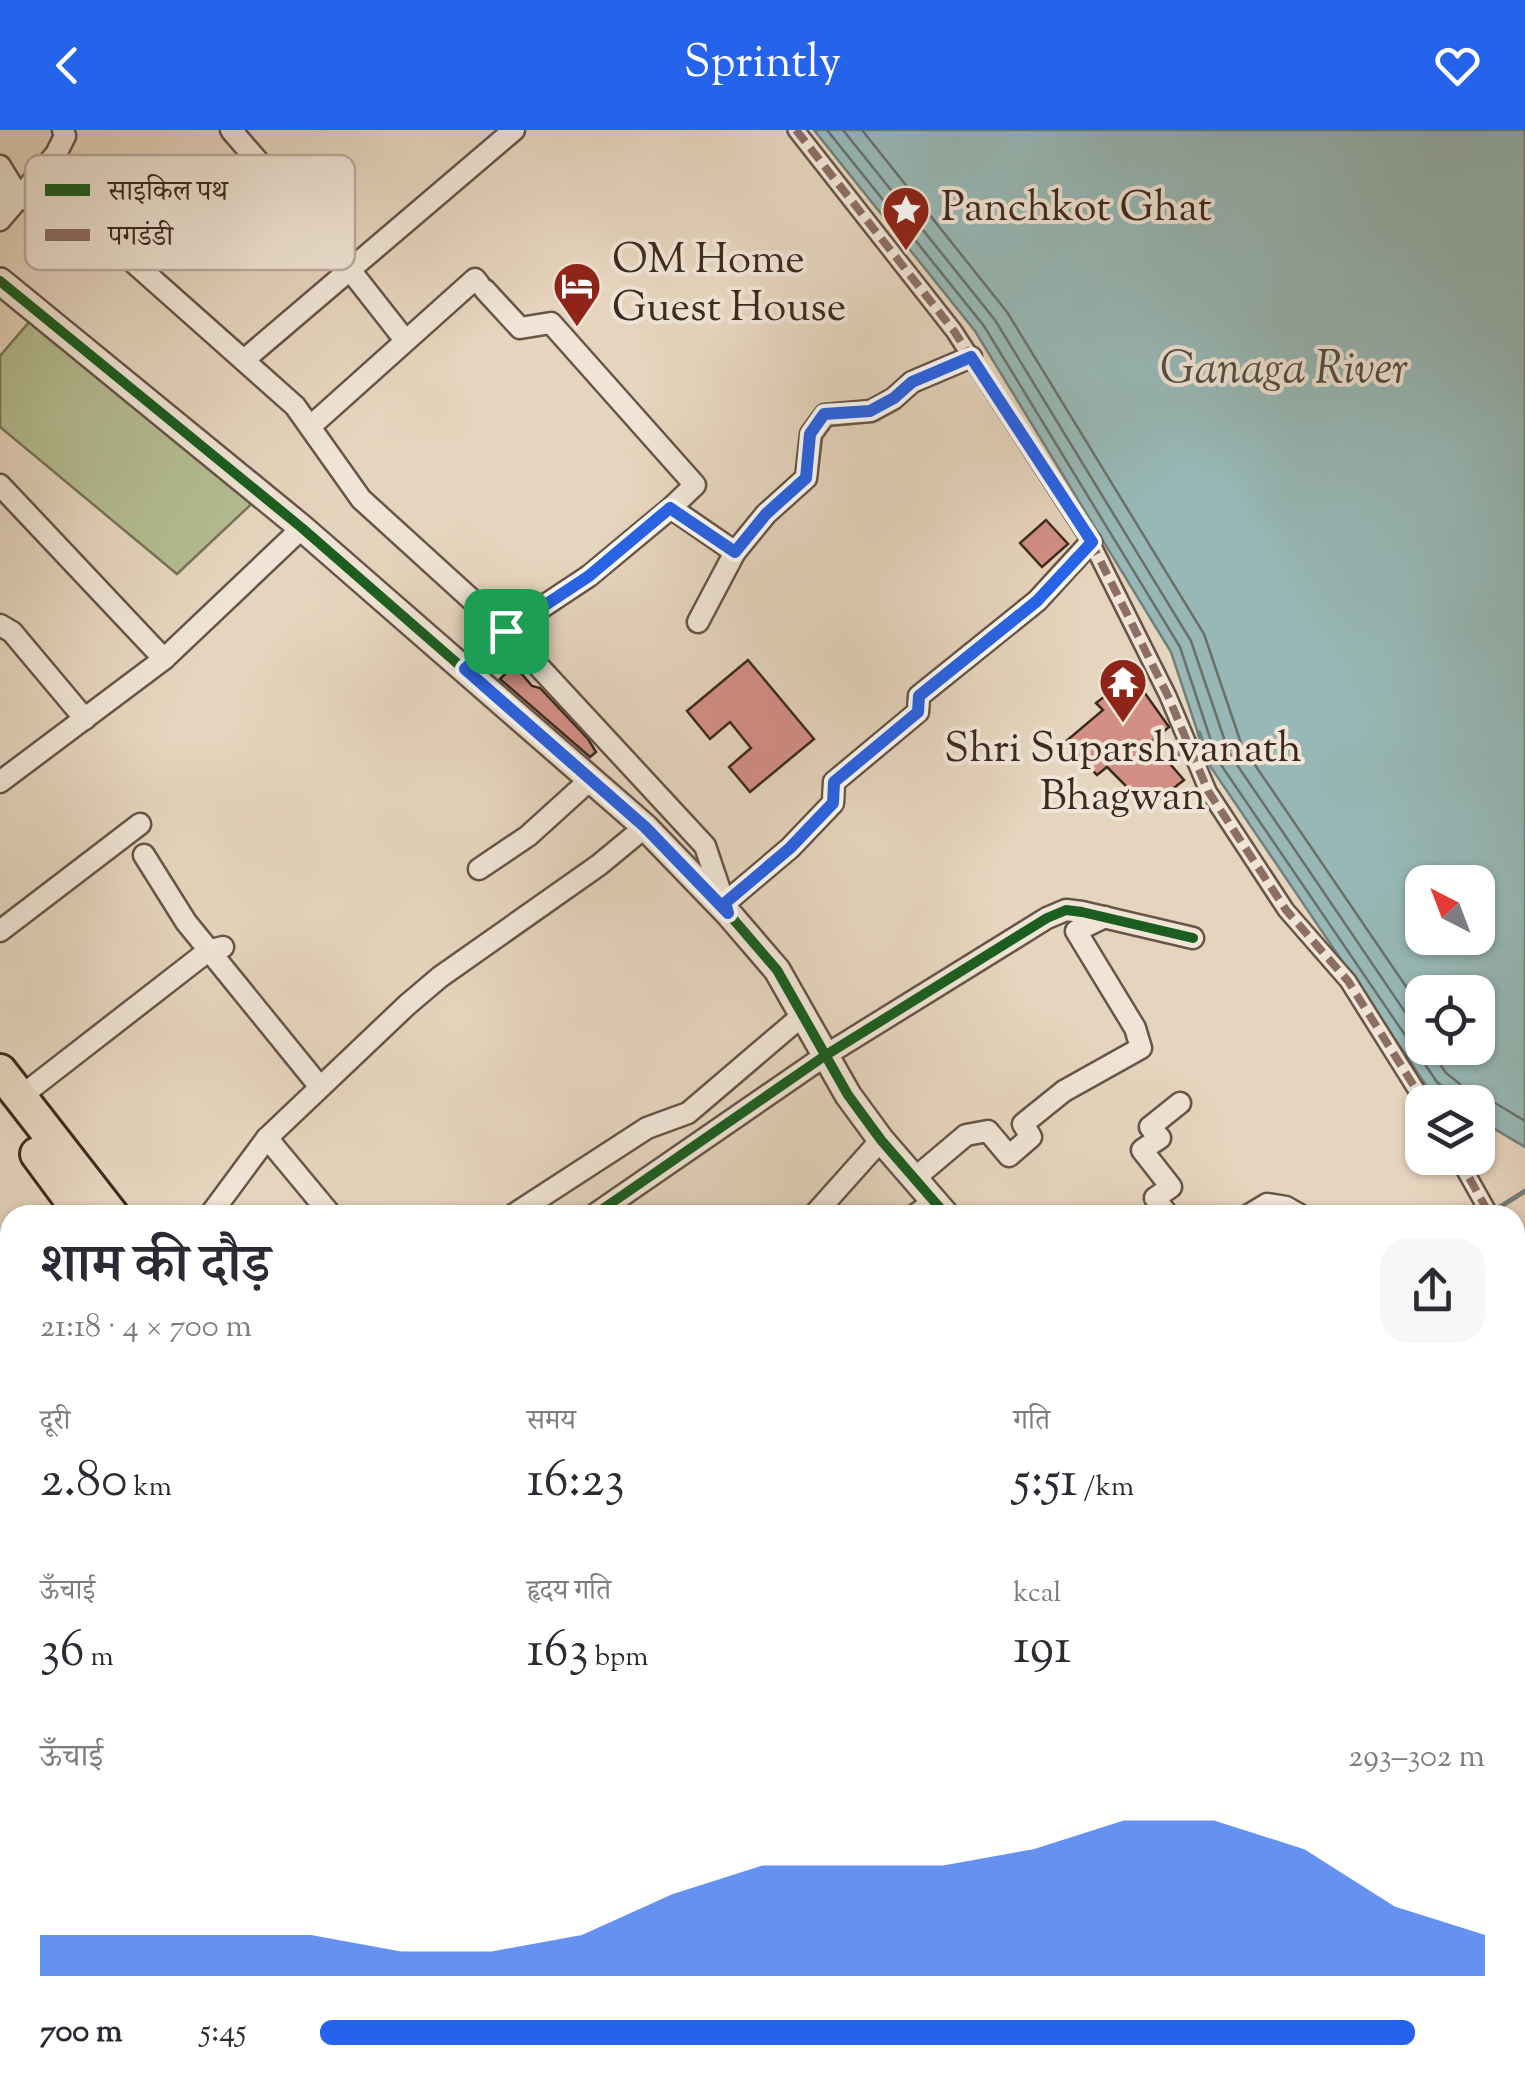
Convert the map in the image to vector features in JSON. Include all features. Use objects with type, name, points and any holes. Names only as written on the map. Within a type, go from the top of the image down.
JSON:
[{"type":"main road","points":[[7,1091],[76,1205]]},
{"type":"main road","points":[[7,1091],[104,1205]]},
{"type":"street","points":[[55,155],[65,136],[63,130]]},
{"type":"street","points":[[231,130],[252,155]]},
{"type":"street","points":[[355,268],[514,130]]},
{"type":"street","points":[[796,130],[971,357],[1092,542],[1168,696],[1208,792],[1286,910],[1348,981],[1413,1085]]},
{"type":"street","points":[[0,166],[9,195],[0,220]]},
{"type":"street","points":[[142,270],[295,406],[361,499],[506,631],[705,846],[726,908]]},
{"type":"street","points":[[244,360],[351,271],[405,340]]},
{"type":"street","points":[[312,425],[474,279],[520,328],[551,322],[695,485],[589,576],[506,631],[465,669]]},
{"type":"street","points":[[0,281],[302,528],[645,827],[726,908],[776,970],[848,1094],[914,1178],[929,1205]]},
{"type":"street","points":[[698,622],[735,552],[766,514],[806,478],[810,434],[824,414],[870,411],[912,382],[971,357]]},
{"type":"street","points":[[0,485],[164,659]]},
{"type":"street","points":[[670,508],[735,552]]},
{"type":"street","points":[[0,782],[164,659],[302,528]]},
{"type":"street","points":[[726,908],[833,803],[834,782],[918,712],[919,696],[1037,601],[1092,542]]},
{"type":"street","points":[[0,625],[12,632],[85,718]]},
{"type":"street","points":[[480,869],[528,836],[592,778]]},
{"type":"street","points":[[0,931],[140,824]]},
{"type":"street","points":[[217,1205],[267,1138],[440,976],[556,897],[645,827]]},
{"type":"street","points":[[144,855],[320,1087]]},
{"type":"street","points":[[608,1205],[826,1055],[1047,918],[1066,910],[1193,938]]},
{"type":"street","points":[[914,1178],[966,1134],[988,1131],[1009,1156],[1031,1138],[1022,1124],[1064,1092],[1141,1048],[1135,1028],[1076,932],[1106,917]]},
{"type":"street","points":[[7,1091],[216,949]]},
{"type":"street","points":[[529,1205],[647,1128],[698,1106],[803,1015]]},
{"type":"street","points":[[1160,1205],[1155,1198],[1171,1187],[1142,1150],[1160,1138],[1150,1126],[1180,1103]]},
{"type":"street","points":[[267,1138],[323,1205]]},
{"type":"street","points":[[823,1205],[882,1140]]},
{"type":"street","points":[[1468,1175],[1484,1205]]},
{"type":"green space","points":[[42,307],[261,495],[177,574],[0,427],[0,356]]},
{"type":"water","name":"Ganaga River","points":[[814,130],[1525,130],[1525,1147],[1495,1129],[1495,1085],[1426,1085],[1412,1065],[1495,1065],[1495,975],[1405,975],[1405,1054],[1208,763],[1171,652],[975,331]]},
{"type":"building","points":[[1046,520],[1068,544],[1042,567],[1020,543]]},
{"type":"building","points":[[509,659],[588,739],[596,752],[590,757],[500,679],[507,672]]},
{"type":"building","points":[[748,660],[814,739],[750,792],[729,767],[751,748],[730,722],[710,739],[687,711]]},
{"type":"building","points":[[1132,675],[1169,727],[1151,742],[1184,780],[1148,808],[1107,767],[1097,775],[1065,742],[1103,710],[1096,703]]},
{"type":"waterway","points":[[1176,756],[1201,740],[1199,733]]},
{"type":"waterway","points":[[1503,1205],[1525,1191]]},
{"type":"marked path","points":[[796,130],[954,331],[1091,542],[1168,696],[1208,791],[1286,910],[1348,981],[1413,1085]]},
{"type":"marked path","points":[[1468,1175],[1484,1205]]},
{"type":"cycle path","points":[[0,281],[302,528],[645,827],[777,970],[848,1095],[937,1205]]},
{"type":"cycle path","points":[[465,669],[506,631],[589,576],[671,508],[735,552],[766,514],[806,478],[811,434],[825,415],[871,411],[912,382],[971,357]]},
{"type":"cycle path","points":[[608,1205],[826,1055],[1047,918],[1066,910],[1082,912],[1193,938]]},
{"type":"place","name":"Panchkot Ghat","points":[[906,252]]},
{"type":"place","name":"OM Home Guest House","points":[[577,328]]},
{"type":"place","name":"Shri Suparshvanath Bhagwan","points":[[1123,724]]},
{"type":"route","points":[[971,357],[1092,542],[1037,601],[919,696],[918,712],[834,782],[833,803],[790,848],[725,903],[728,913],[645,827],[465,669],[506,631],[589,576],[670,508],[735,552],[766,514],[806,478],[810,434],[824,414],[870,411],[912,382],[971,357]]}]
